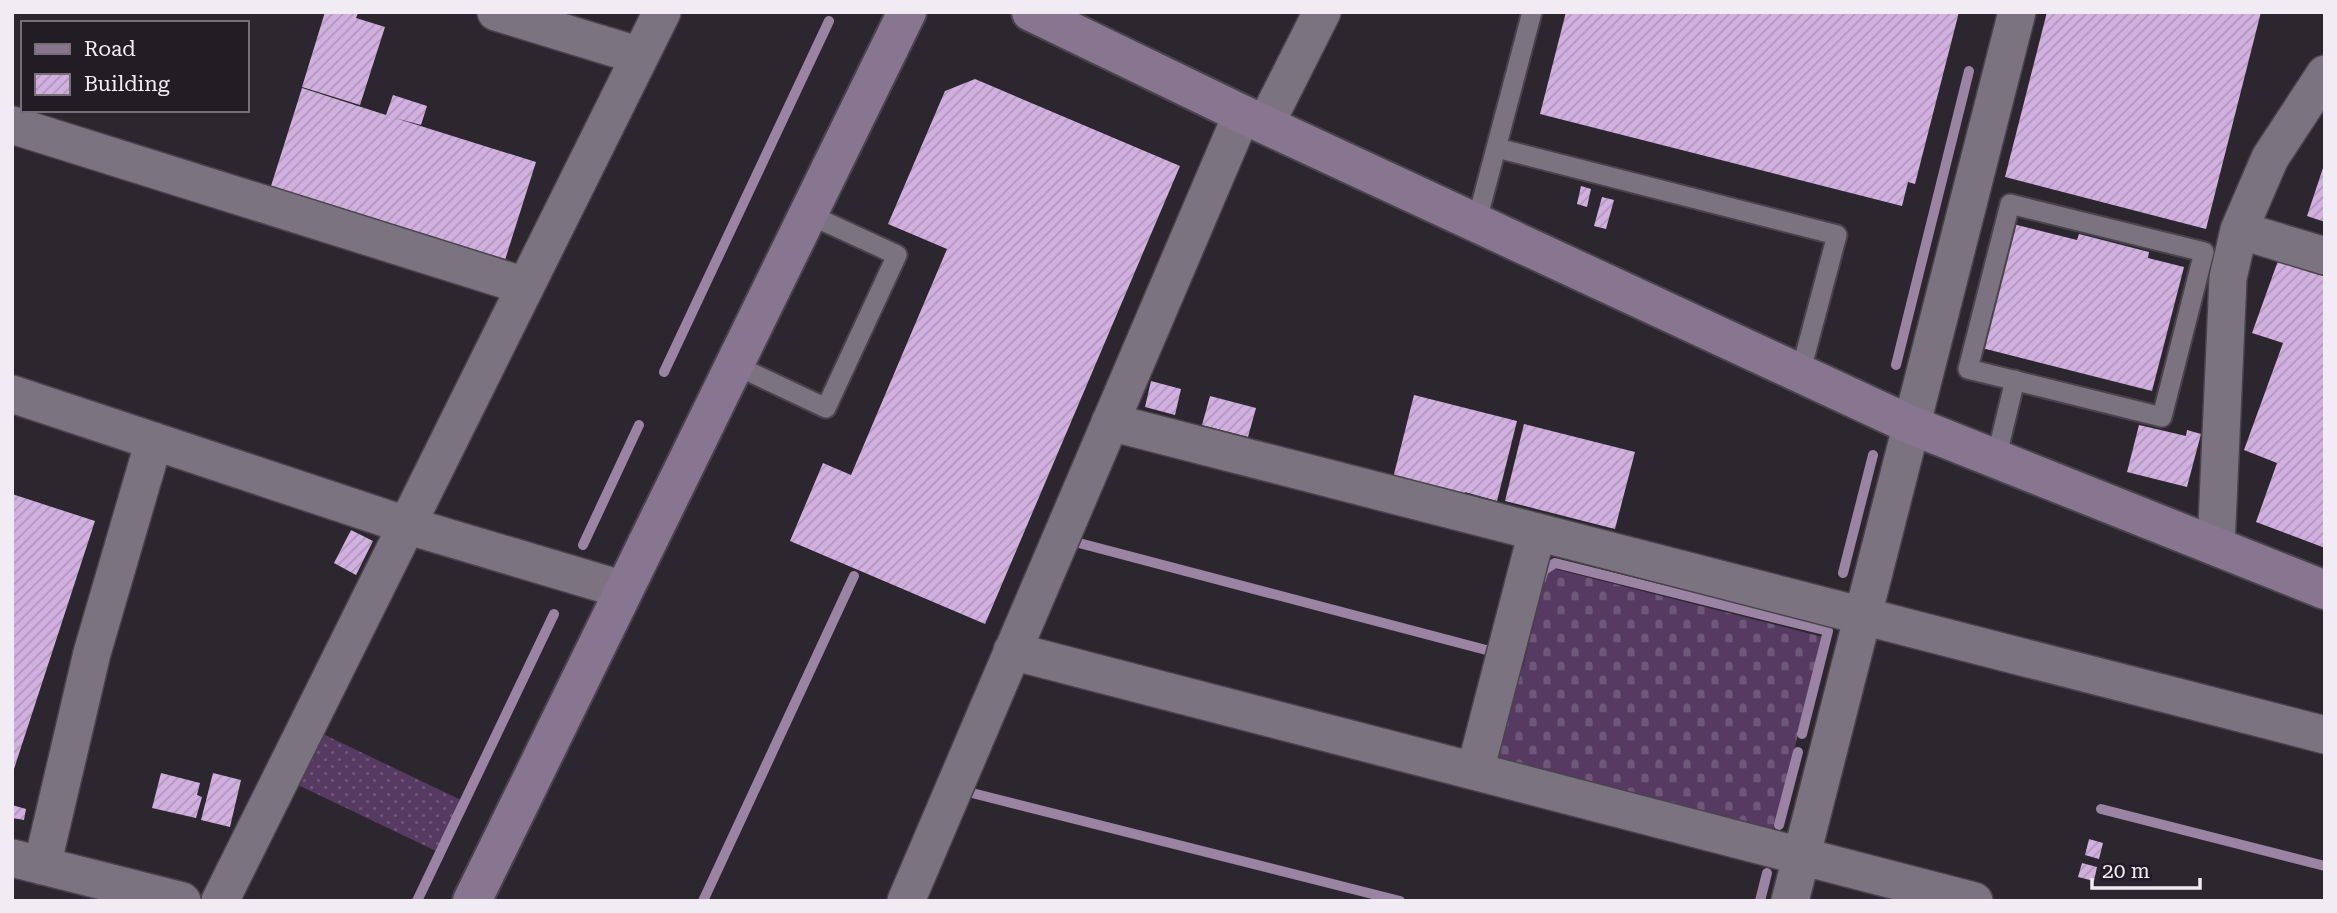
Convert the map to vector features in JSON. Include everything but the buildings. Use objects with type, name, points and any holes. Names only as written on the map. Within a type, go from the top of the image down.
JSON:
[{"type":"street","points":[[496,12],[640,57]]},
{"type":"street","points":[[220,901],[662,12]]},
{"type":"street","points":[[472,901],[907,12]]},
{"type":"street","points":[[1031,12],[1253,120],[1911,425],[2325,590]]},
{"type":"street","points":[[906,901],[1110,422],[1253,120],[1322,12]]},
{"type":"street","points":[[1790,901],[2017,12]]},
{"type":"street","points":[[2216,547],[2228,278],[2239,230],[2270,158],[2325,74]]},
{"type":"street","points":[[12,125],[525,286]]},
{"type":"street","points":[[2239,230],[2325,256]]},
{"type":"street","points":[[12,394],[406,525],[624,590]]},
{"type":"street","points":[[1110,422],[2325,735]]},
{"type":"street","points":[[154,441],[92,653],[45,874],[182,901]]},
{"type":"street","points":[[1475,771],[1537,532]]},
{"type":"street","points":[[1012,651],[1974,901]]},
{"type":"lane","points":[[1476,223],[1532,12]]},
{"type":"lane","points":[[1497,148],[1837,235],[1801,374]]},
{"type":"lane","points":[[2010,204],[2204,253],[2162,417],[2015,380],[1968,369],[2010,204]]},
{"type":"lane","points":[[735,365],[826,408],[897,255],[808,214]]},
{"type":"lane","points":[[1996,459],[2015,380]]},
{"type":"green space","points":[[1551,568],[1823,637],[1773,833],[1502,764],[1493,752],[1515,666],[1523,667],[1547,570]]},
{"type":"green space","points":[[323,734],[461,800],[436,851],[298,785]]},
{"type":"waterway","points":[[664,372],[829,21]]},
{"type":"waterway","points":[[1896,365],[1969,71]]},
{"type":"waterway","points":[[583,545],[639,425]]},
{"type":"waterway","points":[[1843,573],[1873,455]]},
{"type":"waterway","points":[[1079,543],[1490,651]]},
{"type":"waterway","points":[[1541,579],[1544,570],[1555,563],[1828,631],[1802,734]]},
{"type":"waterway","points":[[703,901],[854,576]]},
{"type":"waterway","points":[[417,901],[554,614]]},
{"type":"waterway","points":[[1779,825],[1798,752]]},
{"type":"waterway","points":[[972,793],[1400,901]]},
{"type":"waterway","points":[[2101,809],[2325,866]]},
{"type":"waterway","points":[[1760,901],[1767,873]]}]
